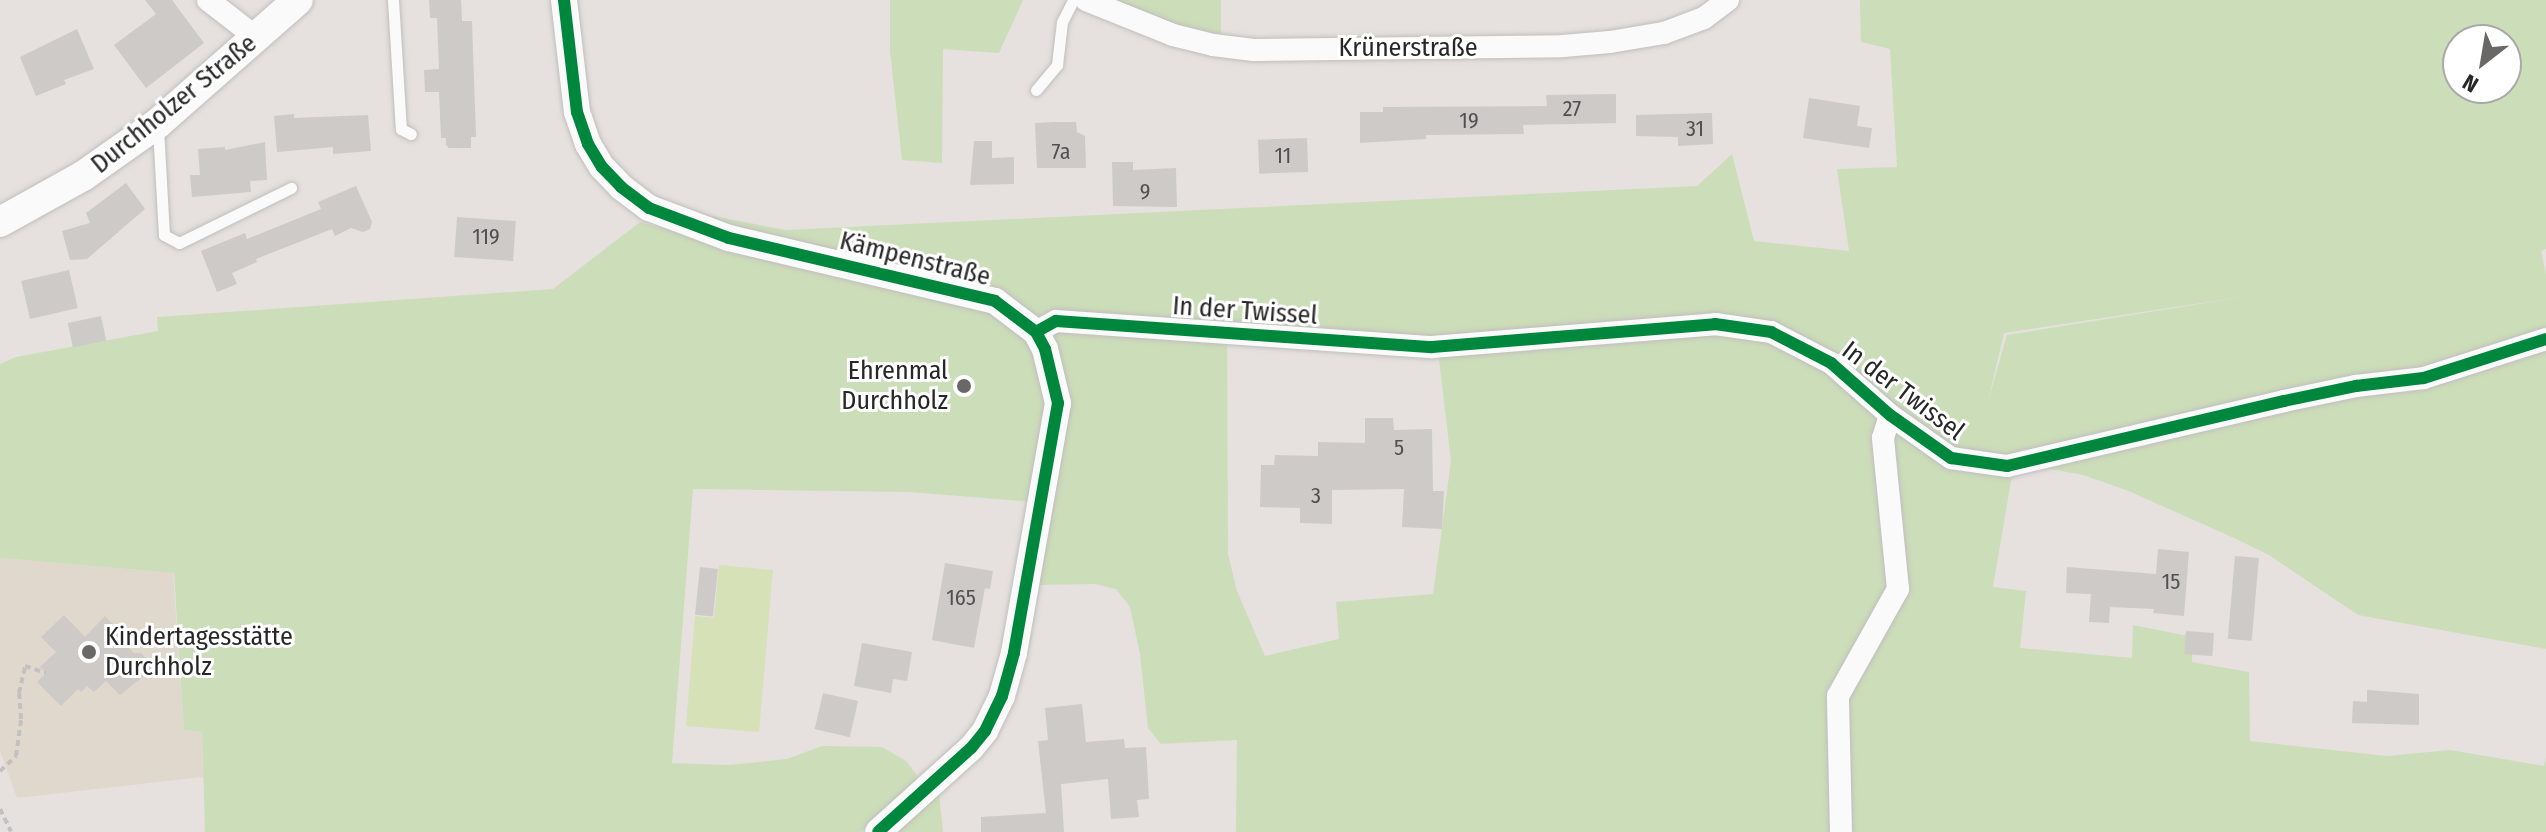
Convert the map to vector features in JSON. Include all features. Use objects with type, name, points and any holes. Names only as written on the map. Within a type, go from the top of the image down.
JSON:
[{"type":"main road","name":"Durchholzer Straße","points":[[0,222],[83,176],[158,123],[298,0]]},
{"type":"street","points":[[208,0],[257,38]]},
{"type":"street","name":"Kämpenstraße","points":[[564,0],[577,112],[588,144],[602,167],[621,187],[649,208],[729,238],[995,301],[1036,332],[1053,372],[1058,403],[1014,653],[995,715],[971,748],[878,832]]},
{"type":"street","name":"Krünerstraße","points":[[1086,0],[1173,35],[1213,45],[1254,50],[1563,46],[1610,42],[1664,33],[1704,18],[1728,0]]},
{"type":"street","name":"In der Twissel","points":[[1036,332],[1056,321],[1432,347],[1715,324],[1771,332],[1831,363],[1890,415],[1951,458],[2007,466],[2284,401],[2356,386],[2424,378],[2546,339]]},
{"type":"street","name":"In der Twissel","points":[[1841,832],[1838,696],[1898,589],[1883,438],[1890,415]]},
{"type":"lane","points":[[393,0],[401,129],[411,134]]},
{"type":"lane","points":[[1036,90],[1057,65],[1062,22],[1073,0]]},
{"type":"lane","points":[[158,123],[164,235],[179,243],[291,188]]},
{"type":"path","points":[[0,771],[16,756],[21,719],[19,693],[25,666],[46,673]]},
{"type":"path","points":[[0,809],[11,832]]},
{"type":"shaded area","name":"Kindertagesstätte Durchholz","points":[[0,558],[173,573],[184,730],[202,732],[203,777],[17,798],[0,751]]},
{"type":"green space","points":[[890,0],[1023,0],[999,53],[943,49],[942,163],[902,160],[890,51]]},
{"type":"green space","points":[[1107,0],[1221,0],[1221,37],[1176,27]]},
{"type":"green space","points":[[1860,0],[2546,0],[2546,249],[2541,251],[2546,274],[2546,335],[2012,475],[1993,587],[2026,591],[2020,648],[2132,658],[2133,625],[2193,637],[2192,662],[2249,672],[2250,741],[2387,756],[2450,750],[2544,766],[2546,757],[2546,832],[1236,832],[1237,740],[1161,744],[1148,728],[1140,654],[1130,607],[1116,589],[1095,584],[1035,585],[1033,502],[910,492],[693,489],[672,763],[729,765],[787,759],[822,746],[882,747],[906,761],[917,775],[916,785],[861,832],[205,832],[202,732],[184,730],[174,573],[0,558],[0,364],[16,357],[158,331],[157,317],[553,289],[640,222],[712,242],[675,209],[786,230],[1697,186],[1732,154],[1754,241],[1849,251],[1837,169],[1897,167],[1890,49],[1861,42]],"holes":[[[2255,295],[2007,335],[1988,401],[2004,333]],[[1227,325],[1437,342],[1451,461],[1433,594],[1336,602],[1339,639],[1265,656],[1237,591],[1228,554]]]},
{"type":"green space","points":[[2546,343],[2546,649],[2358,615],[2269,555],[2234,538],[2126,490],[2083,475],[2029,465]]},
{"type":"green space","points":[[719,565],[773,570],[759,732],[686,726],[695,616],[714,618]]},
{"type":"green space","points":[[939,792],[943,832],[892,832]]},
{"type":"building","points":[[145,0],[172,0],[204,43],[146,88],[114,45],[156,14]]},
{"type":"building","points":[[429,0],[461,0],[462,21],[472,21],[476,137],[471,137],[471,148],[449,148],[446,145],[446,138],[441,138],[439,92],[425,92],[424,70],[439,69],[437,18],[430,18]]},
{"type":"building","points":[[77,29],[94,69],[64,80],[66,84],[36,96],[20,57]]},
{"type":"building","points":[[1616,94],[1616,123],[1523,125],[1524,134],[1426,135],[1426,139],[1360,143],[1360,112],[1383,112],[1383,107],[1547,106],[1546,95]]},
{"type":"building","points":[[1809,98],[1860,106],[1857,126],[1872,128],[1869,148],[1803,138]]},
{"type":"building","points":[[1712,113],[1713,144],[1678,146],[1678,137],[1636,136],[1636,115]]},
{"type":"building","points":[[294,114],[294,118],[368,115],[371,151],[333,154],[333,147],[277,152],[274,116]]},
{"type":"building","points":[[1076,122],[1077,132],[1085,136],[1086,168],[1037,168],[1035,123]]},
{"type":"building","points":[[1307,138],[1308,172],[1259,174],[1258,140]]},
{"type":"building","points":[[974,141],[992,141],[992,158],[1014,157],[1014,184],[970,185]]},
{"type":"building","points":[[265,142],[267,180],[250,181],[251,192],[192,197],[190,175],[200,175],[198,149],[225,147],[225,150]]},
{"type":"building","points":[[1112,162],[1133,162],[1133,170],[1176,168],[1177,207],[1113,206]]},
{"type":"building","points":[[126,183],[145,209],[87,259],[70,260],[62,231],[90,223],[86,213]]},
{"type":"building","points":[[356,186],[372,222],[370,229],[363,232],[351,228],[335,236],[332,229],[256,259],[257,262],[232,273],[237,284],[217,292],[201,251],[245,233],[247,239],[321,209],[318,202]]},
{"type":"building","points":[[457,217],[516,221],[513,261],[454,257]]},
{"type":"building","points":[[69,270],[78,308],[30,319],[21,281]]},
{"type":"building","points":[[101,316],[106,340],[73,348],[68,323]]},
{"type":"building","points":[[1365,418],[1393,418],[1394,430],[1432,429],[1433,491],[1444,491],[1442,529],[1402,527],[1404,489],[1332,490],[1332,524],[1300,523],[1300,508],[1260,507],[1261,465],[1274,465],[1275,455],[1318,456],[1318,442],[1365,443]]},
{"type":"building","points":[[2158,549],[2189,552],[2184,616],[2153,613],[2154,609],[2110,607],[2109,623],[2089,622],[2091,594],[2066,593],[2067,567],[2156,574]]},
{"type":"building","points":[[2235,556],[2259,558],[2252,641],[2228,639]]},
{"type":"building","points":[[945,563],[993,571],[990,589],[985,588],[974,648],[932,640]]},
{"type":"building","points":[[700,567],[718,569],[713,617],[695,615]]},
{"type":"building","points":[[64,615],[85,637],[105,616],[123,635],[123,642],[134,653],[141,653],[155,667],[120,695],[106,681],[94,692],[87,686],[81,692],[78,689],[61,706],[37,682],[46,673],[40,667],[56,652],[41,637]]},
{"type":"building","points":[[2186,631],[2214,633],[2212,656],[2184,654]]},
{"type":"building","points":[[862,643],[912,652],[907,681],[893,679],[891,693],[854,686]]},
{"type":"building","points":[[2367,690],[2419,694],[2419,725],[2352,723],[2353,701],[2367,702]]},
{"type":"building","points":[[823,693],[858,701],[850,737],[815,729]]},
{"type":"building","points":[[1082,704],[1086,742],[1124,739],[1125,748],[1146,747],[1149,799],[1137,800],[1139,817],[1111,819],[1108,779],[1061,784],[1064,832],[981,832],[981,817],[1046,813],[1038,741],[1048,740],[1045,708]]},
{"type":"cycle path","points":[[564,0],[577,112],[588,144],[602,167],[621,187],[649,208],[729,238],[995,301],[1036,332],[1045,349],[1058,403],[1014,653],[1002,696],[985,731],[971,748],[878,832]]},
{"type":"cycle path","points":[[1036,332],[1056,321],[1432,347],[1715,324],[1771,332],[1831,363],[1890,415],[1951,458],[2007,466],[2284,401],[2356,386],[2424,378],[2546,339]]},
{"type":"place","name":"Ehrenmal Durchholz","points":[[964,386]]},
{"type":"place","name":"Kindertagesstätte Durchholz","points":[[89,652]]}]
